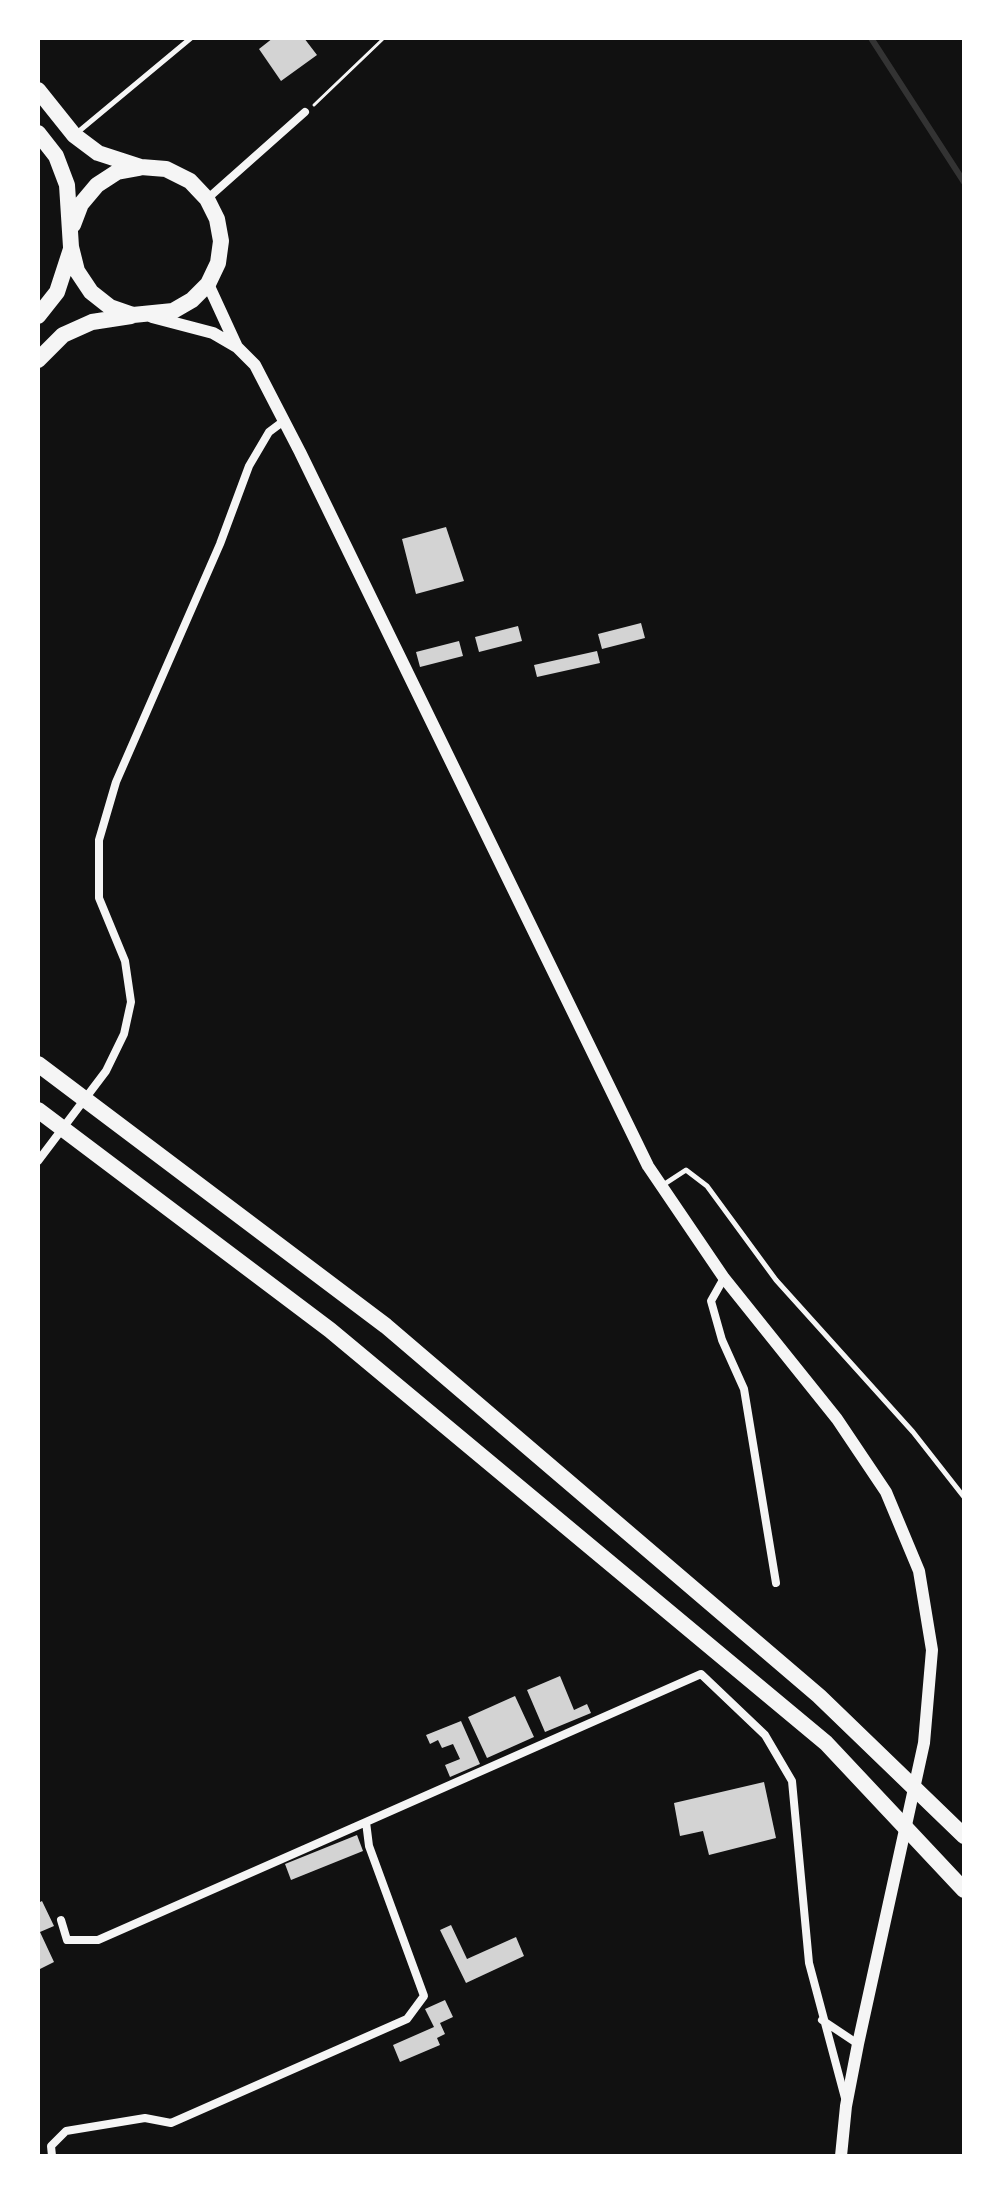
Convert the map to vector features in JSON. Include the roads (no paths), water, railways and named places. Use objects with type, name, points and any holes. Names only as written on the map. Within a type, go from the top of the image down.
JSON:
[{"type":"main road","points":[[38,90],[74,135],[98,153],[141,167],[166,169],[190,181],[207,199],[217,219],[221,241],[218,263],[208,284],[183,306],[142,316],[92,322],[63,335],[38,360]]},
{"type":"main road","points":[[38,133],[56,156],[67,185],[73,226],[71,247],[57,292],[38,316]]},
{"type":"main road","points":[[73,226],[81,204],[97,185],[117,172],[141,167]]},
{"type":"main road","points":[[71,247],[77,271],[91,292],[110,307],[142,316]]},
{"type":"main road","points":[[38,1055],[66,1084]]},
{"type":"main road","points":[[38,1064],[398,1337],[819,1696],[964,1836]]},
{"type":"main road","points":[[38,1110],[330,1330],[826,1743],[964,1890]]},
{"type":"street","points":[[207,199],[305,112]]},
{"type":"street","points":[[208,284],[237,347]]},
{"type":"street","points":[[142,316],[213,333],[237,347],[255,365],[285,420],[641,1152],[724,1278],[837,1419],[886,1492],[919,1571],[932,1650],[924,1743],[858,2044],[846,2106],[841,2156]]},
{"type":"street","points":[[38,1161],[106,1071],[124,1034],[131,1002],[125,961],[99,898],[99,840],[116,782],[220,544],[249,466],[269,432],[285,420]]},
{"type":"street","points":[[724,1278],[711,1301],[722,1340],[744,1389],[776,1583]]},
{"type":"street","points":[[61,1920],[67,1940],[98,1940],[701,1674],[765,1735],[792,1781],[809,1963],[821,2020],[841,2072],[846,2106]]},
{"type":"street","points":[[52,2156],[51,2146],[66,2131],[145,2118],[171,2123],[407,2019],[424,1996],[369,1846],[366,1822]]},
{"type":"street","points":[[821,2020],[858,2044]]},
{"type":"lane","points":[[74,135],[191,38]]},
{"type":"lane","points":[[662,1185],[686,1170],[707,1186],[776,1280],[913,1432],[964,1497]]},
{"type":"waterway","points":[[871,38],[964,182]]}]
